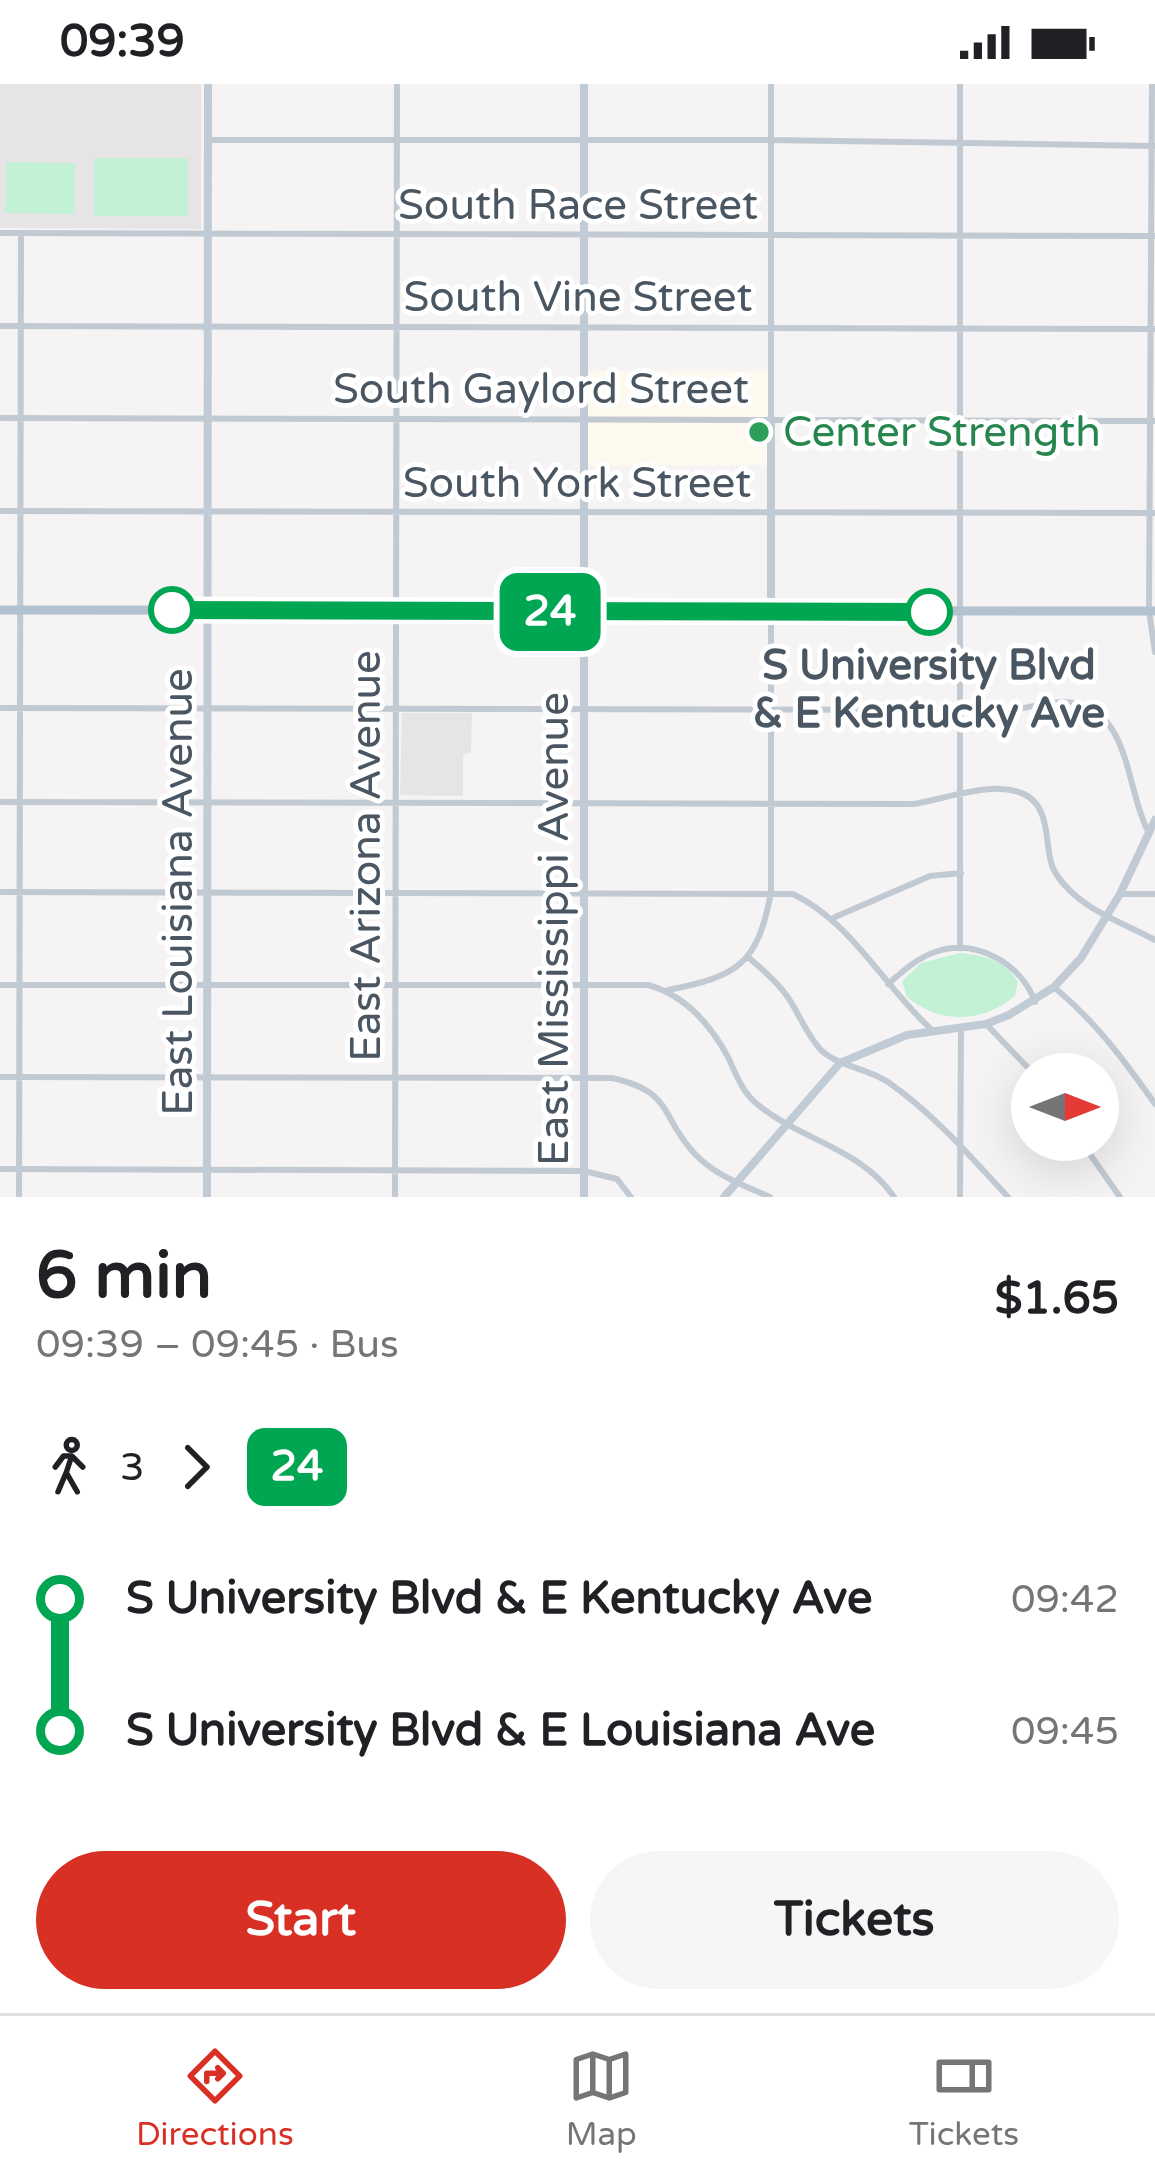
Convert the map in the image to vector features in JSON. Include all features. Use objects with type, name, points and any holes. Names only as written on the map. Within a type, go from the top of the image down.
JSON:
[{"type":"main road","points":[[0,610],[1152,611]]},
{"type":"street","name":"East Louisiana Avenue","points":[[207,1197],[208,84]]},
{"type":"street","name":"East Arizona Avenue","points":[[395,1197],[397,84]]},
{"type":"street","name":"East Mississippi Avenue","points":[[584,84],[584,1197]]},
{"type":"street","points":[[668,990],[725,974],[748,957],[763,929],[771,892],[770,84]]},
{"type":"street","points":[[960,84],[960,948]]},
{"type":"street","points":[[1152,84],[1155,652]]},
{"type":"street","points":[[208,140],[1153,146]]},
{"type":"street","points":[[20,1197],[21,232]]},
{"type":"street","name":"South Race Street","points":[[0,233],[1153,236]]},
{"type":"street","name":"South Vine Street","points":[[0,326],[1153,329]]},
{"type":"street","name":"South Gaylord Street","points":[[0,418],[1152,422]]},
{"type":"street","name":"South York Street","points":[[0,511],[1152,513]]},
{"type":"street","points":[[0,708],[1008,710],[1070,703],[1095,711],[1114,731],[1148,831]]},
{"type":"street","points":[[0,802],[914,804],[1012,787],[1031,796],[1042,813],[1053,870],[1073,895],[1155,940]]},
{"type":"street","points":[[724,1197],[840,1064],[908,1034],[986,1024],[1035,1002],[1054,987],[1081,958],[1120,894],[1155,820]]},
{"type":"street","points":[[833,917],[930,876],[961,873]]},
{"type":"street","points":[[0,892],[793,894],[833,917],[932,1030]]},
{"type":"street","points":[[1120,894],[1155,894]]},
{"type":"street","points":[[888,984],[920,958],[960,948],[1007,964],[1024,980],[1035,1002]]},
{"type":"street","points":[[748,957],[786,995],[820,1049],[840,1064],[859,1065],[886,1081],[950,1130],[1008,1197]]},
{"type":"street","points":[[0,985],[648,985],[668,990],[714,1033],[747,1094],[788,1124],[849,1155],[895,1197]]},
{"type":"street","points":[[1054,987],[1090,1017],[1155,1104]]},
{"type":"street","points":[[986,1024],[1014,1053]]},
{"type":"street","points":[[960,1197],[961,1027]]},
{"type":"street","points":[[0,1077],[612,1078],[650,1091],[707,1166],[770,1197]]},
{"type":"street","points":[[1095,1161],[1120,1197]]},
{"type":"street","points":[[0,1169],[584,1171],[617,1179],[631,1197]]},
{"type":"shaded area","points":[[0,84],[201,84],[201,229],[0,228]]},
{"type":"shaded area","points":[[589,371],[768,371],[769,465],[587,466]]},
{"type":"shaded area","points":[[402,713],[472,713],[471,753],[463,754],[463,796],[400,795]]},
{"type":"green space","points":[[94,158],[188,158],[188,216],[94,216]]},
{"type":"green space","points":[[6,162],[75,163],[75,214],[5,213]]},
{"type":"green space","points":[[960,953],[985,957],[1007,968],[1018,982],[1015,996],[989,1011],[961,1017],[934,1012],[907,997],[902,981],[921,963]]},
{"type":"bus line","name":"24","points":[[172,610],[929,612]]},
{"type":"place","name":"Center Strength","points":[[759,432]]},
{"type":"place","name":"S University Blvd & E Kentucky Ave","points":[[929,612]]}]
